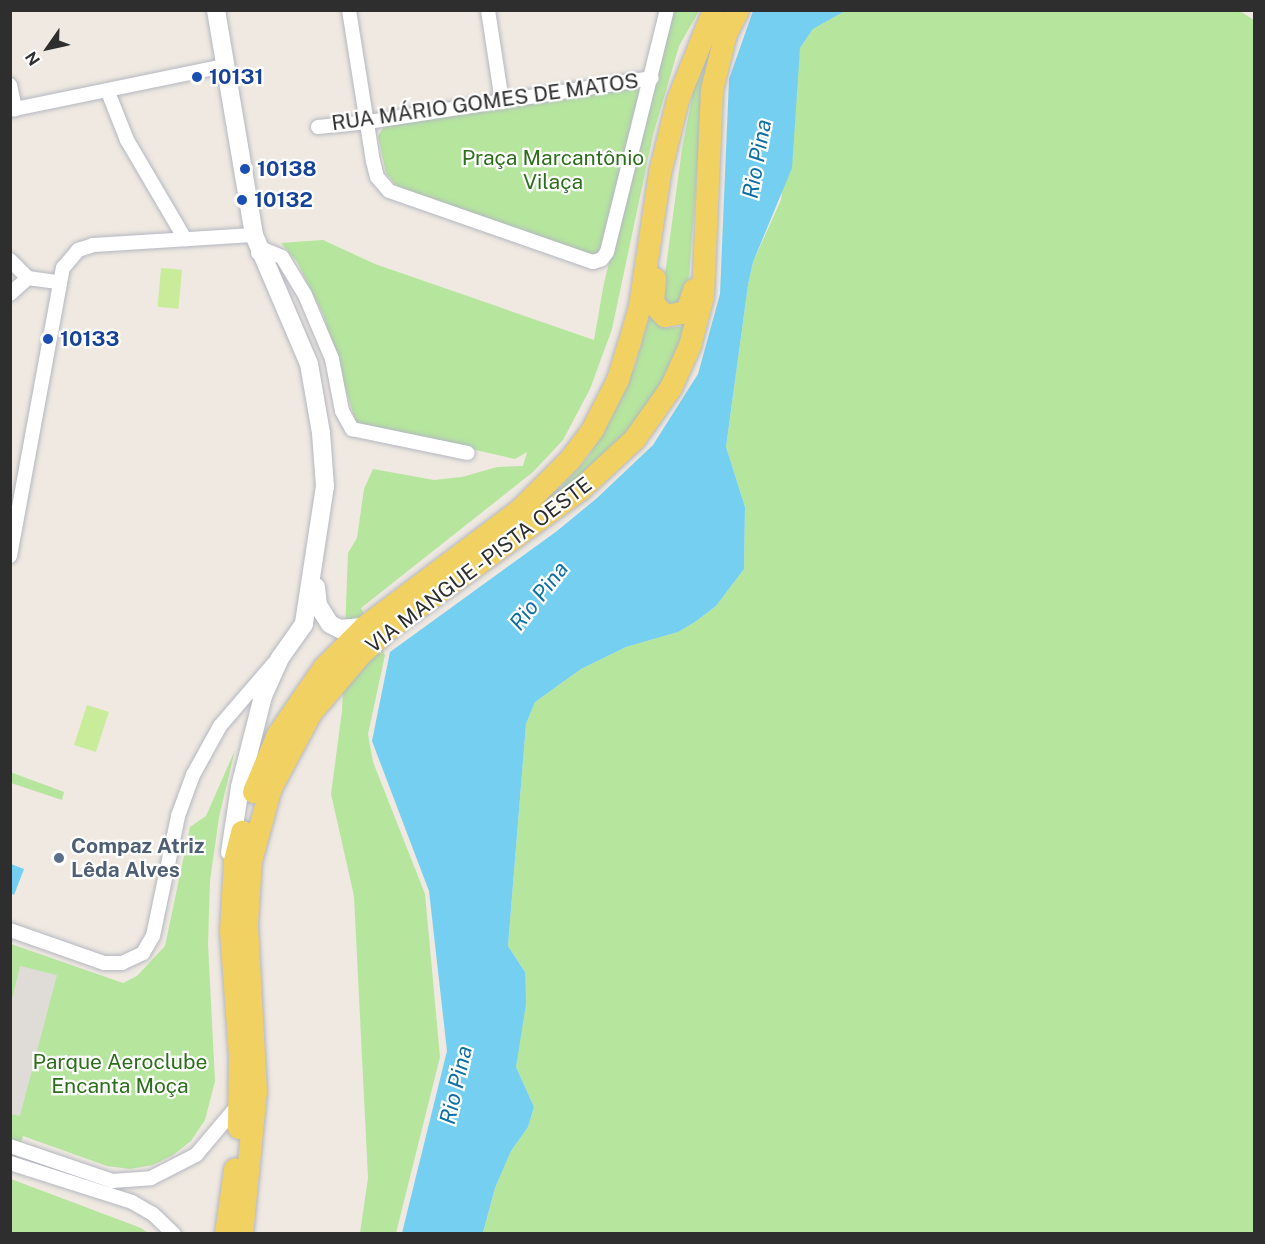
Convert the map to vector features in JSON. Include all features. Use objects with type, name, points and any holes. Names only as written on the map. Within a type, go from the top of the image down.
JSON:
[{"type":"main road","points":[[226,1233],[237,1155],[240,1103],[231,931],[235,861],[245,816],[267,759],[310,686],[378,623],[520,510],[570,460],[593,429],[618,380],[640,306],[660,173],[680,93],[714,10]]},
{"type":"main road","name":"VIA MANGUE - PISTA OESTE","points":[[242,1233],[256,1092],[247,924],[251,861],[259,824],[271,788],[310,713],[378,623],[580,490],[613,462],[654,415],[671,388],[694,331],[703,296],[712,90],[726,34],[738,10]]},
{"type":"main road","points":[[680,93],[652,297],[661,314],[680,316],[692,307],[707,206]]},
{"type":"street","points":[[10,930],[104,963],[122,963],[143,953],[153,936],[178,816],[193,775],[241,697],[280,658],[304,624],[325,486],[314,390],[300,340],[258,253],[216,10]]},
{"type":"street","points":[[348,10],[377,177],[389,191],[575,258],[593,262],[602,259],[652,78],[667,10]]},
{"type":"street","points":[[488,10],[502,102]]},
{"type":"street","points":[[10,85],[13,110],[225,66]]},
{"type":"street","name":"RUA MÁRIO GOMES DE MATOS","points":[[318,127],[368,122],[652,78]]},
{"type":"street","points":[[108,92],[127,140],[185,239]]},
{"type":"street","points":[[10,556],[58,282],[63,268],[78,250],[93,245],[254,235]]},
{"type":"street","points":[[258,253],[273,251],[282,257],[306,295],[328,349],[342,411],[352,429],[468,453]]},
{"type":"street","points":[[10,260],[28,278],[58,282]]},
{"type":"street","points":[[10,294],[28,278]]},
{"type":"street","points":[[314,567],[318,604],[323,616],[340,629],[378,623]]},
{"type":"street","points":[[231,931],[229,873],[232,824],[263,696],[280,658]]},
{"type":"street","points":[[10,1146],[112,1181],[151,1178],[196,1155],[240,1103]]},
{"type":"street","points":[[10,1162],[132,1202],[153,1214],[174,1233]]},
{"type":"green space","points":[[1238,10],[1254,20],[1254,1233],[483,1234],[495,1188],[511,1151],[528,1127],[534,1107],[516,1067],[525,972],[508,946],[526,724],[535,702],[581,669],[626,647],[678,632],[695,622],[716,606],[744,569],[745,507],[726,447],[753,262],[781,200],[800,48],[813,29],[845,11]]},
{"type":"green space","points":[[672,11],[699,11],[679,46],[653,135],[612,329],[590,389],[563,440],[533,472],[361,608],[385,655],[368,734],[373,762],[425,894],[440,1057],[396,1233],[360,1233],[368,1178],[354,896],[331,794],[342,711],[348,553],[357,538],[364,489],[373,469],[434,480],[462,477],[497,467],[523,466],[527,452],[515,459],[356,423],[323,314],[297,262],[281,243],[323,240],[375,264],[594,340],[604,283]]},
{"type":"green space","points":[[716,27],[700,133],[689,278],[685,301],[673,309],[662,296],[682,149],[695,82]]},
{"type":"green space","name":"Praça Marcantônio Vilaça","points":[[629,89],[642,90],[603,250],[597,258],[399,189],[386,173],[378,136],[385,125]]},
{"type":"green space","points":[[161,268],[182,270],[179,309],[158,307]]},
{"type":"green space","points":[[649,317],[666,328],[688,326],[653,403],[611,452],[542,507],[588,457],[604,431],[635,366]]},
{"type":"green space","points":[[87,705],[109,712],[96,752],[74,745]]},
{"type":"green space","name":"Parque Aeroclube Encanta Moça","points":[[235,750],[219,817],[210,881],[208,944],[215,1081],[205,1120],[191,1141],[173,1155],[153,1165],[130,1169],[107,1166],[23,1136],[11,1174],[11,944],[123,983],[137,976],[165,946],[190,827],[206,816]]},
{"type":"green space","points":[[10,772],[64,792],[62,800],[11,783]]},
{"type":"green space","points":[[11,1179],[141,1228],[148,1233],[11,1233]]},
{"type":"shaded area","points":[[20,966],[57,975],[20,1116],[10,1114],[11,1003]]},
{"type":"water","name":"Rio Pina","points":[[753,11],[845,11],[813,29],[800,48],[792,168],[753,262],[748,285],[726,447],[745,507],[744,569],[716,606],[695,622],[678,632],[626,647],[581,669],[535,702],[526,724],[508,946],[525,972],[526,1004],[516,1067],[534,1107],[528,1127],[511,1151],[495,1188],[483,1233],[402,1233],[447,1051],[429,891],[372,741],[390,652],[557,531],[597,498],[653,445],[698,374],[720,294],[729,79]]},
{"type":"water","points":[[11,864],[24,869],[14,895],[11,893]]},
{"type":"place","name":"10131","points":[[197,77]]},
{"type":"place","name":"10138","points":[[245,169]]},
{"type":"place","name":"10132","points":[[242,200]]},
{"type":"place","name":"10133","points":[[48,339]]},
{"type":"place","name":"Compaz Atriz Lêda Alves","points":[[59,858]]}]
